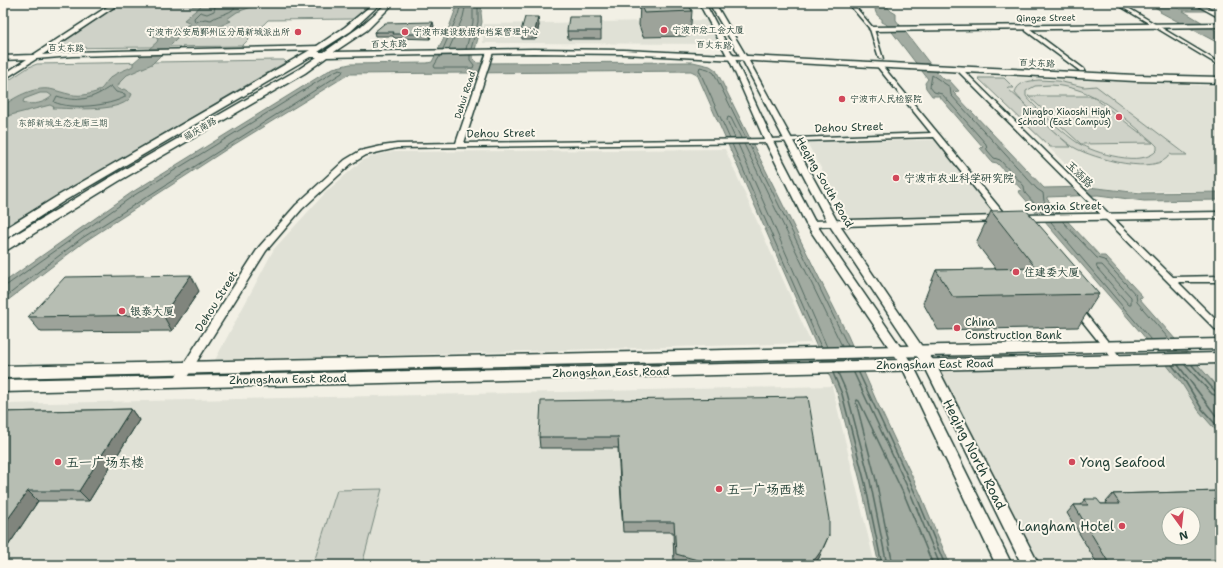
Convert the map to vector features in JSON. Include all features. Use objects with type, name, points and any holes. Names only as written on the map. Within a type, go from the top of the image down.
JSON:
[{"type":"main road","name":"福庆南路","points":[[3,247],[84,197],[302,71],[378,3]]},
{"type":"main road","name":"福庆南路","points":[[3,235],[60,199],[309,55],[337,48],[364,28],[391,3]]},
{"type":"main road","points":[[702,3],[730,54],[769,141],[811,224],[907,365]]},
{"type":"main road","name":"Heqing South Road","points":[[712,3],[833,223],[919,351],[930,364]]},
{"type":"main road","points":[[1196,3],[1220,16]]},
{"type":"main road","points":[[1214,3],[1220,6]]},
{"type":"main road","name":"百丈东路","points":[[337,48],[608,46],[730,54]]},
{"type":"main road","name":"百丈东路","points":[[324,51],[427,53],[606,51],[741,54],[1082,70],[1220,74]]},
{"type":"main road","name":"百丈东路","points":[[879,61],[959,69],[1135,78],[1220,80]]},
{"type":"main road","name":"Zhongshan East Road","points":[[3,372],[1220,344]]},
{"type":"main road","name":"Zhongshan East Road","points":[[3,386],[1220,358]]},
{"type":"main road","name":"Heqing North Road","points":[[930,364],[1031,565]]},
{"type":"main road","name":"Heqing North Road","points":[[907,365],[1004,565]]},
{"type":"street","points":[[3,78],[117,3]]},
{"type":"street","points":[[850,3],[873,30],[879,61],[1006,222]]},
{"type":"street","points":[[1117,3],[1220,65]]},
{"type":"street","name":"Qingze Street","points":[[873,30],[1028,30],[1220,27]]},
{"type":"street","name":"Qingze Street","points":[[873,30],[1159,28]]},
{"type":"street","points":[[1028,30],[1082,70]]},
{"type":"street","name":"百丈东路","points":[[42,57],[72,54],[219,50],[324,51]]},
{"type":"street","name":"Dehui Road","points":[[459,145],[485,61],[490,52]]},
{"type":"street","name":"百丈东路","points":[[42,57],[63,60],[309,55]]},
{"type":"street","points":[[3,58],[42,57]]},
{"type":"street","name":"玉涵路","points":[[959,69],[1220,329]]},
{"type":"street","name":"Dehou Street","points":[[178,382],[262,249],[299,208],[348,162],[363,153],[397,146],[769,141],[937,135]]},
{"type":"street","name":"Songxia Street","points":[[811,224],[1006,222],[1108,217],[1220,215]]},
{"type":"street","points":[[1171,280],[1220,279]]},
{"type":"street","points":[[1073,304],[1118,360]]},
{"type":"shaded area","points":[[708,20],[719,44],[483,43],[484,24]]},
{"type":"shaded area","name":"Ningbo Xiaoshi High School (East Campus)","points":[[979,76],[1220,86],[1220,191],[1132,191],[1089,187],[978,78]]},
{"type":"shaded area","name":"宁波市农业科学研究院","points":[[935,140],[996,215],[849,219],[806,141]]},
{"type":"shaded area","points":[[725,149],[811,343],[215,360],[274,249],[327,191],[363,160],[392,152]]},
{"type":"shaded area","points":[[1220,358],[1220,565],[1031,565],[930,364]]},
{"type":"shaded area","points":[[832,386],[875,565],[3,565],[3,404]]},
{"type":"green space","points":[[121,3],[373,3],[354,19],[268,20],[242,46],[56,47]]},
{"type":"green space","name":"东部新城生态走廊三期","points":[[284,60],[286,62],[3,228],[3,84],[29,67],[37,64]]},
{"type":"green space","points":[[978,78],[1004,78],[1014,88],[1007,88],[1071,147],[1050,147]]},
{"type":"green space","points":[[1039,80],[1058,81],[1084,87],[1096,86],[1187,155],[1170,154],[1163,161],[1153,164],[1139,165],[1110,160],[1075,148],[1044,122],[1015,93],[1018,86],[1021,84]],"holes":[[[1051,85],[1081,91],[1106,104],[1153,142],[1157,146],[1157,150],[1150,155],[1141,158],[1130,158],[1118,157],[1085,147],[1073,140],[1059,128],[1026,96],[1026,91],[1035,86]]]},
{"type":"green space","points":[[1028,96],[1092,96],[1153,143],[1081,144]]},
{"type":"green space","points":[[382,489],[362,565],[313,565],[337,490]]},
{"type":"water","points":[[194,3],[245,3],[241,6],[247,7],[255,3],[263,3],[237,12],[227,19],[231,21],[218,27],[186,33],[179,37],[152,64],[127,75],[120,82],[117,88],[121,90],[124,89],[132,94],[128,100],[120,105],[84,109],[53,108],[54,107],[50,105],[3,117],[3,106],[20,95],[34,90],[47,89],[79,95],[99,91],[113,75],[133,66],[133,63],[157,42],[158,39],[149,33],[150,30],[176,28],[186,26],[191,23],[184,20],[201,6],[192,6]],"holes":[[[40,93],[48,93],[52,96],[42,102],[34,104],[23,102],[24,99]]]},
{"type":"water","points":[[458,3],[482,3],[482,22],[473,58],[478,63],[693,62],[710,66],[716,70],[848,336],[876,400],[920,493],[950,565],[879,565],[861,484],[838,395],[697,74],[691,71],[349,74],[230,147],[84,242],[3,304],[3,283],[131,193],[333,68],[350,64],[432,62],[448,30]]},
{"type":"water","points":[[872,3],[884,3],[896,14],[896,20],[937,73],[945,80],[949,80],[959,91],[953,92],[1044,188],[1088,187],[1141,193],[1220,192],[1220,200],[1144,201],[1098,195],[1047,197],[1047,199],[1100,256],[1105,256],[1143,297],[1139,298],[1220,390],[1220,435],[1199,411],[1182,384],[1142,334],[1018,191],[1022,190],[997,163],[992,162],[980,148],[983,147],[939,96],[932,96],[926,88],[925,83],[928,79],[886,24],[882,22],[882,19],[875,11],[875,7]]},
{"type":"water","points":[[1149,3],[1169,3],[1180,9],[1220,8],[1220,11],[1183,11],[1220,33],[1220,44],[1160,12],[1161,11]]},
{"type":"building","points":[[640,3],[688,3],[692,11],[644,13]]},
{"type":"building","points":[[525,17],[538,17],[535,31],[521,31]]},
{"type":"building","points":[[569,17],[601,17],[601,31],[567,31]]},
{"type":"building","points":[[433,22],[429,34],[393,34],[394,32],[374,32],[385,23]]},
{"type":"building","points":[[1026,210],[1099,294],[953,297],[936,270],[1036,268],[991,211]]},
{"type":"building","points":[[191,275],[163,315],[28,317],[65,277]]},
{"type":"building","name":"五一广场西楼","points":[[808,397],[829,519],[829,535],[816,558],[807,565],[715,565],[676,554],[674,522],[623,522],[618,437],[539,437],[541,401]]},
{"type":"building","name":"五一广场东楼","points":[[131,409],[79,491],[28,491],[3,526],[3,412]]},
{"type":"building","name":"Langham Hotel","points":[[1220,491],[1220,563],[1110,565],[1074,505],[1088,505],[1085,499],[1097,499],[1101,504],[1120,504],[1113,494]]},
{"type":"place","name":"宁波市总工会大厦","points":[[664,30]]},
{"type":"place","name":"宁波市公安局鄞州区分局新城派出所","points":[[298,32]]},
{"type":"place","name":"宁波市建设数据和档案管理中心","points":[[405,32]]},
{"type":"place","name":"宁波市人民检察院","points":[[842,99]]},
{"type":"place","name":"Ningbo Xiaoshi High School (East Campus)","points":[[1119,117]]},
{"type":"place","name":"宁波市农业科学研究院","points":[[896,178]]},
{"type":"place","name":"住建委大厦","points":[[1016,272]]},
{"type":"place","name":"银泰大厦","points":[[122,311]]},
{"type":"place","name":"China Construction Bank","points":[[957,328]]},
{"type":"place","name":"五一广场东楼","points":[[58,462]]},
{"type":"place","name":"Yong Seafood","points":[[1072,462]]},
{"type":"place","name":"五一广场西楼","points":[[719,489]]},
{"type":"place","name":"Langham Hotel","points":[[1122,526]]}]
